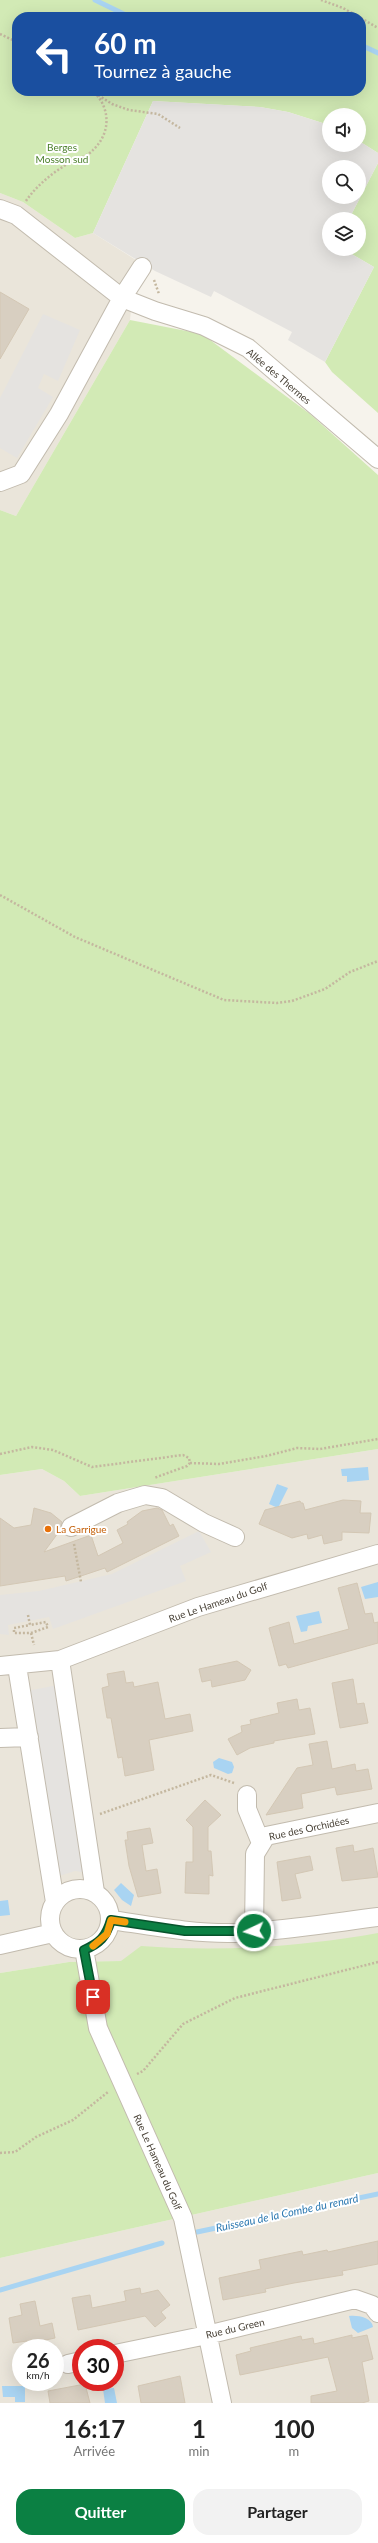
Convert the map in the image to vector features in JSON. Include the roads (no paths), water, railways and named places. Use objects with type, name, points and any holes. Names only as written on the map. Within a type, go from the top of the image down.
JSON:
[{"type":"street","name":"Allée des Thermes","points":[[8,212],[122,298],[155,311],[204,326],[248,348],[378,459]]},
{"type":"street","points":[[0,482],[21,474],[59,414],[122,298],[142,267]]},
{"type":"street","points":[[71,1528],[118,1503],[145,1495],[162,1498],[204,1523],[234,1537]]},
{"type":"street","name":"Rue Le Hameau du Golf","points":[[54,1902],[29,1737],[9,1666],[60,1660],[198,1607],[378,1554]]},
{"type":"street","points":[[60,1660],[95,1892]]},
{"type":"street","points":[[0,1738],[29,1737]]},
{"type":"street","points":[[246,1795],[247,1809],[261,1843]]},
{"type":"street","name":"Rue des Orchidées","points":[[254,1931],[255,1854],[266,1836],[378,1813]]},
{"type":"street","points":[[80,1888],[95,1892],[107,1904],[111,1920],[107,1934],[98,1944],[84,1950],[72,1948],[61,1942],[53,1933],[50,1917],[54,1902],[65,1892],[80,1888]]},
{"type":"street","points":[[111,1920],[185,1931],[254,1931],[378,1917]]},
{"type":"street","points":[[0,1945],[53,1933]]},
{"type":"street","name":"Rue Le Hameau du Golf","points":[[84,1950],[98,2028],[183,2218],[222,2403]]},
{"type":"street","name":"Rue du Green","points":[[124,2352],[208,2335],[378,2294]]},
{"type":"street","points":[[355,2300],[372,2306],[378,2313]]},
{"type":"water","points":[[368,1467],[369,1480],[347,1482],[347,1476],[342,1476],[341,1469]]},
{"type":"water","points":[[277,1484],[288,1488],[278,1508],[269,1504]]},
{"type":"water","points":[[378,1582],[378,1597],[365,1599],[361,1587]]},
{"type":"water","points":[[319,1611],[322,1623],[308,1626],[307,1631],[301,1632],[296,1616]]},
{"type":"water","points":[[219,1758],[232,1762],[234,1767],[232,1773],[228,1774],[214,1768],[213,1762]]},
{"type":"water","points":[[121,1883],[134,1895],[131,1906],[122,1900],[114,1890]]},
{"type":"water","points":[[8,1900],[10,1915],[0,1916],[0,1901]]},
{"type":"water","points":[[349,2316],[360,2316],[367,2319],[373,2327],[358,2333],[352,2328]]},
{"type":"water","points":[[2,2386],[12,2386],[12,2391],[25,2391],[25,2402],[15,2402],[15,2397],[3,2397]]},
{"type":"water","points":[[103,2391],[115,2391],[117,2403],[105,2403]]},
{"type":"waterway","points":[[95,0],[120,12]]},
{"type":"waterway","points":[[366,47],[378,53]]},
{"type":"waterway","name":"Ruisseau de la Combe du renard","points":[[197,2232],[378,2194]]},
{"type":"waterway","name":"Ruisseau de la Combe du renard","points":[[0,2290],[162,2243]]},
{"type":"place","name":"La Garrigue","points":[[48,1529]]},
{"type":"park label","name":"Berges Mosson sud","points":[[62,152]]}]
